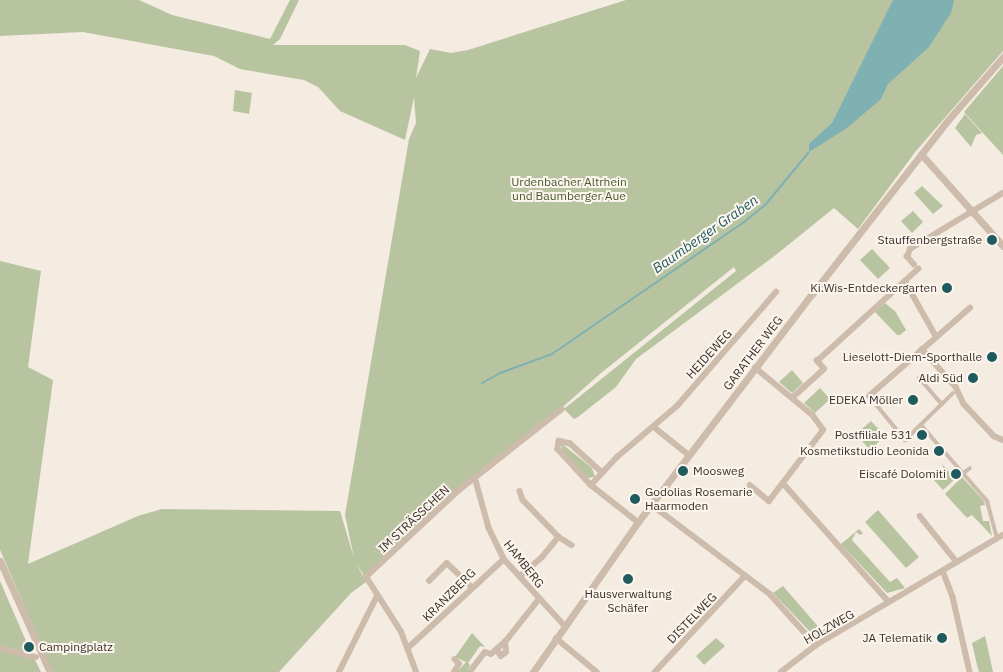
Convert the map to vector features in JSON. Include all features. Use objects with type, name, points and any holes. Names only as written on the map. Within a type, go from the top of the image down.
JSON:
[{"type":"street","name":"GARATHER WEG","points":[[533,672],[638,522],[755,368],[921,154],[1003,57]]},
{"type":"street","points":[[921,154],[1003,246]]},
{"type":"street","points":[[792,398],[824,369],[817,361],[905,282],[916,267],[907,257],[910,249],[1003,193]]},
{"type":"street","points":[[905,282],[936,336]]},
{"type":"street","name":"HEIDEWEG","points":[[591,484],[654,427],[756,318],[776,292]]},
{"type":"street","points":[[953,393],[905,440],[869,396],[970,308]]},
{"type":"street","points":[[922,348],[956,387],[964,404],[994,436],[1003,440]]},
{"type":"street","points":[[750,485],[769,501],[823,433],[820,423],[755,368]]},
{"type":"street","points":[[919,378],[942,404]]},
{"type":"street","name":"IM STRÄSSCHEN","points":[[416,672],[408,647],[366,577],[475,477],[562,409]]},
{"type":"street","points":[[920,424],[987,501],[997,538]]},
{"type":"street","points":[[654,427],[690,455]]},
{"type":"street","points":[[602,473],[570,444],[559,441],[558,449],[591,484],[638,522]]},
{"type":"street","points":[[963,474],[970,468]]},
{"type":"street","name":"HAMBERG","points":[[475,477],[488,528],[504,559],[565,626]]},
{"type":"street","points":[[784,483],[890,602]]},
{"type":"street","points":[[520,491],[523,500],[558,537],[572,545]]},
{"type":"street","points":[[652,505],[744,577],[770,594],[816,645]]},
{"type":"street","points":[[920,516],[957,562]]},
{"type":"street","name":"HOLZWEG","points":[[780,672],[816,645],[1003,535]]},
{"type":"street","points":[[520,576],[543,557],[558,537]]},
{"type":"street","name":"KRANZBERG","points":[[408,647],[471,586],[504,559]]},
{"type":"street","points":[[0,561],[40,658],[50,672]]},
{"type":"street","points":[[429,581],[447,563],[471,586]]},
{"type":"street","points":[[943,571],[953,597],[970,672]]},
{"type":"street","name":"DISTELWEG","points":[[654,672],[744,577]]},
{"type":"street","points":[[339,672],[377,596]]},
{"type":"street","points":[[472,670],[485,652],[491,654],[505,642],[539,599]]},
{"type":"street","points":[[370,610],[385,609]]},
{"type":"street","points":[[556,638],[597,672]]},
{"type":"street","points":[[0,648],[40,658]]},
{"type":"street","points":[[454,672],[459,664],[455,660]]},
{"type":"green space","name":"Urdenbacher Altrhein und Baumberger Aue","points":[[0,0],[139,0],[172,15],[270,39],[290,0],[299,0],[280,39],[273,45],[405,45],[420,51],[416,78],[430,49],[451,53],[468,50],[626,0],[1003,0],[1003,51],[916,151],[858,229],[834,208],[777,254],[636,359],[616,387],[578,417],[574,419],[564,409],[736,271],[734,267],[601,373],[539,428],[479,475],[475,474],[364,576],[356,563],[366,582],[351,593],[279,672],[55,672],[52,670],[0,550],[0,261],[41,271],[28,367],[53,380],[28,564],[138,516],[162,509],[340,511],[354,558],[345,515],[409,139],[416,123],[414,97],[405,140],[340,111],[318,87],[304,80],[240,69],[214,56],[83,32],[0,36]]},
{"type":"green space","points":[[1003,66],[1003,155],[964,112]]},
{"type":"green space","points":[[235,90],[252,93],[249,114],[233,111]]},
{"type":"green space","points":[[965,114],[982,133],[976,135],[971,147],[955,128]]},
{"type":"green space","points":[[922,186],[943,206],[933,214],[914,193]]},
{"type":"green space","points":[[913,211],[923,222],[912,233],[901,221]]},
{"type":"green space","points":[[872,249],[890,268],[878,279],[860,260]]},
{"type":"green space","points":[[885,303],[895,311],[906,330],[900,335],[897,335],[875,312]]},
{"type":"green space","points":[[792,370],[803,383],[792,393],[779,382]]},
{"type":"green space","points":[[820,388],[830,399],[815,413],[804,403]]},
{"type":"green space","points":[[871,421],[885,436],[870,450],[856,434]]},
{"type":"green space","points":[[561,443],[592,468],[595,477],[587,478],[562,451]]},
{"type":"green space","points":[[942,464],[955,479],[943,490],[934,480],[944,469]]},
{"type":"green space","points":[[962,477],[984,501],[985,505],[980,506],[983,521],[989,521],[992,536],[972,515],[967,518],[945,494]]},
{"type":"green space","points":[[878,510],[919,557],[906,568],[865,522]]},
{"type":"green space","points":[[859,529],[863,533],[860,535],[856,532],[852,540],[890,582],[897,578],[905,588],[887,593],[841,544]]},
{"type":"green space","points":[[0,581],[29,648],[41,672],[0,672]]},
{"type":"green space","points":[[783,586],[822,631],[829,626],[833,630],[823,637],[815,637],[773,593]]},
{"type":"green space","points":[[472,633],[485,647],[480,646],[468,663],[470,665],[468,669],[473,672],[457,672],[466,662],[455,657]]},
{"type":"green space","points":[[985,636],[993,672],[979,672],[972,643]]},
{"type":"green space","points":[[716,638],[725,646],[704,665],[696,656]]},
{"type":"water","points":[[893,0],[954,0],[951,13],[929,47],[888,84],[881,99],[847,128],[809,152],[809,144],[832,123]]},
{"type":"waterway","name":"Baumberger Graben","points":[[482,383],[500,373],[552,354],[744,222],[766,204],[809,152]]},
{"type":"place","name":"Stauffenbergstraße","points":[[992,240]]},
{"type":"place","name":"Ki.Wis-Entdeckergarten","points":[[947,288]]},
{"type":"place","name":"Lieselott-Diem-Sporthalle","points":[[992,357]]},
{"type":"place","name":"Aldi Süd","points":[[973,378]]},
{"type":"place","name":"EDEKA Möller","points":[[913,400]]},
{"type":"place","name":"Postfiliale 531","points":[[922,435]]},
{"type":"place","name":"Kosmetikstudio Leonida","points":[[939,451]]},
{"type":"place","name":"Moosweg","points":[[683,471]]},
{"type":"place","name":"Eiscafé Dolomiti","points":[[956,474]]},
{"type":"place","name":"Godolias Rosemarie Haarmoden","points":[[635,499]]},
{"type":"place","name":"Hausverwaltung Schäfer","points":[[628,579]]},
{"type":"place","name":"JA Telematik","points":[[942,638]]},
{"type":"place","name":"Campingplatz","points":[[29,647]]}]
